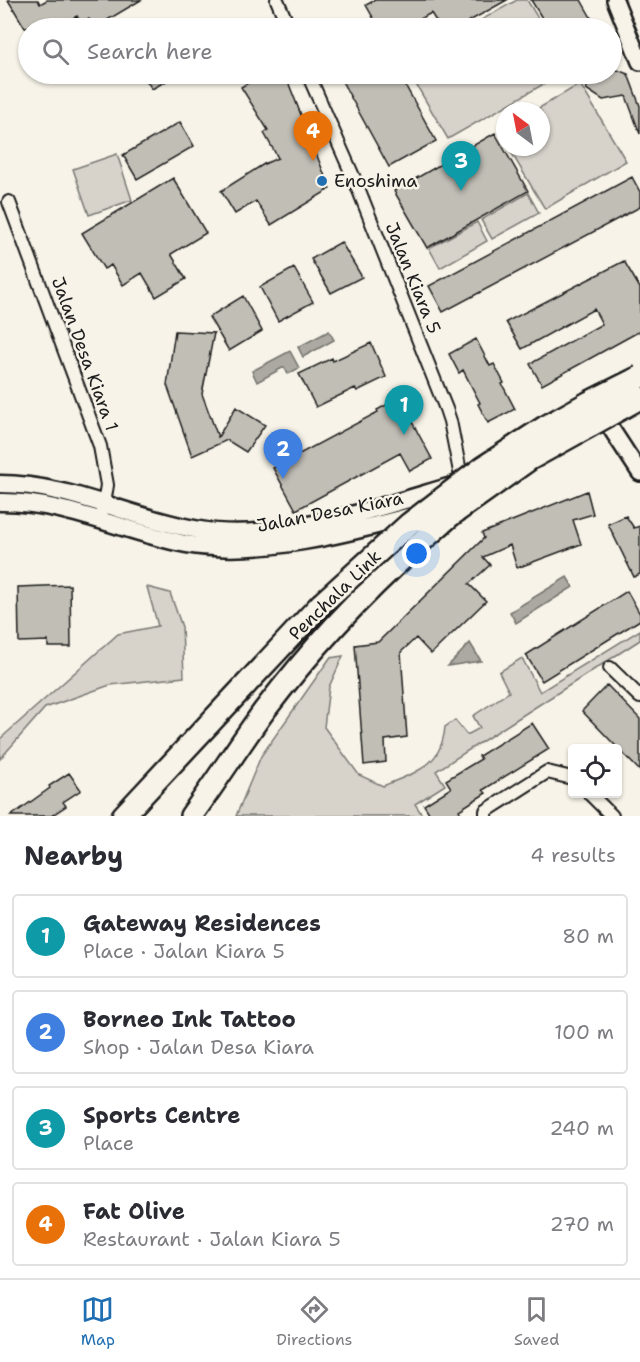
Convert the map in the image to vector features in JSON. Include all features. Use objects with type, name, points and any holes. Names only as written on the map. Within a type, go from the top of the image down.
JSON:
[{"type":"highway","name":"Penchala Link","points":[[123,816],[321,604],[410,524],[482,468],[562,417],[640,376]]},
{"type":"highway","points":[[415,547],[450,516],[530,459],[640,398]]},
{"type":"highway","points":[[415,547],[478,502],[543,460],[640,408]]},
{"type":"highway","name":"Penchala Link","points":[[191,816],[263,713],[336,623],[415,547]]},
{"type":"main road","name":"Jalan Desa Kiara","points":[[0,502],[60,509],[148,536],[186,544],[239,548],[293,542],[389,522],[465,502],[500,483],[598,409],[640,381]]},
{"type":"main road","name":"Jalan Desa Kiara","points":[[0,484],[19,484],[63,492],[161,521],[203,530],[283,529],[320,522],[463,483],[598,409],[640,393]]},
{"type":"street","points":[[277,0],[285,18]]},
{"type":"street","points":[[615,0],[640,62]]},
{"type":"street","name":"Jalan Kiara 5","points":[[312,84],[356,183],[450,421],[465,502]]},
{"type":"street","name":"Jalan Desa Kiara 1","points":[[9,202],[100,446],[107,485],[100,522]]},
{"type":"street","points":[[598,409],[640,473]]},
{"type":"street","points":[[610,668],[640,697]]},
{"type":"street","points":[[486,816],[486,811],[547,771],[568,777]]},
{"type":"street","points":[[594,798],[612,816]]},
{"type":"shaded area","points":[[517,0],[527,0],[538,18],[485,18]]},
{"type":"shaded area","points":[[416,84],[544,84],[512,102],[496,102],[496,111],[448,139]]},
{"type":"shaded area","points":[[580,84],[626,161],[545,209],[513,156],[550,156],[549,102]]},
{"type":"shaded area","points":[[117,154],[132,200],[89,215],[73,169]]},
{"type":"shaded area","points":[[528,193],[539,213],[492,239],[481,220]]},
{"type":"shaded area","points":[[477,222],[487,241],[440,268],[429,248]]},
{"type":"shaded area","points":[[329,331],[334,340],[303,357],[298,347]]},
{"type":"shaded area","points":[[290,351],[299,368],[288,374],[284,367],[257,382],[252,371]]},
{"type":"shaded area","points":[[567,577],[573,587],[516,623],[510,612]]},
{"type":"shaded area","points":[[147,587],[170,593],[182,627],[184,677],[110,685],[45,708],[0,759],[0,739],[118,634],[158,626]]},
{"type":"shaded area","points":[[640,630],[640,640],[436,771],[445,785],[415,804],[423,816],[236,816],[261,756],[330,658],[343,656],[329,687],[324,727],[359,775],[383,786],[416,772],[432,760],[438,752],[445,727],[455,720],[467,735],[480,728],[473,716],[509,692],[499,672],[522,658],[540,692]]},
{"type":"shaded area","points":[[470,643],[481,661],[448,666]]},
{"type":"building","points":[[8,0],[38,0],[40,4],[47,0],[141,0],[111,18],[78,18],[77,16],[73,18],[19,18]]},
{"type":"building","points":[[375,0],[507,0],[475,18],[434,18],[431,13],[422,18],[373,18],[366,5]]},
{"type":"building","points":[[531,0],[581,0],[591,18],[542,18]]},
{"type":"building","points":[[622,72],[628,74],[640,106],[640,134],[626,96],[603,100],[586,89],[589,84],[622,84]]},
{"type":"building","points":[[149,84],[161,84],[152,89]]},
{"type":"building","points":[[246,84],[289,84],[330,189],[271,225],[256,201],[235,214],[221,191],[264,164],[278,158],[264,133],[268,130],[241,87]]},
{"type":"building","points":[[343,84],[405,84],[436,141],[389,167]]},
{"type":"building","points":[[180,122],[194,146],[137,179],[123,155]]},
{"type":"building","points":[[495,133],[496,156],[508,156],[528,191],[427,248],[394,191]]},
{"type":"building","points":[[632,177],[640,192],[640,207],[443,312],[429,286]]},
{"type":"building","points":[[173,178],[206,233],[171,254],[186,279],[156,297],[142,273],[123,285],[111,265],[104,269],[82,233]]},
{"type":"building","points":[[341,242],[362,277],[331,293],[311,259]]},
{"type":"building","points":[[624,261],[640,288],[640,331],[542,385],[530,364],[602,324],[594,309],[522,349],[506,322]]},
{"type":"building","points":[[294,268],[313,302],[278,321],[260,287]]},
{"type":"building","points":[[243,296],[262,331],[229,351],[209,317]]},
{"type":"building","points":[[175,331],[214,333],[202,394],[218,437],[236,407],[265,425],[246,452],[227,440],[192,456],[167,385]]},
{"type":"building","points":[[476,339],[490,366],[494,364],[515,409],[488,423],[463,370],[459,373],[449,354]]},
{"type":"building","points":[[371,343],[386,377],[357,391],[355,388],[316,407],[299,374]]},
{"type":"building","points":[[399,398],[432,459],[410,471],[400,453],[296,510],[273,468],[378,412],[377,410]]},
{"type":"building","points":[[587,491],[593,514],[573,520],[581,544],[517,568],[510,545],[483,557],[490,565],[469,584],[486,601],[431,654],[416,638],[401,652],[407,737],[385,740],[386,762],[364,765],[355,645],[378,642],[484,538],[482,533]]},
{"type":"building","points":[[626,516],[634,528],[640,526],[640,574],[634,577],[608,524]]},
{"type":"building","points":[[70,585],[71,647],[48,647],[48,641],[19,642],[18,587]]},
{"type":"building","points":[[627,591],[640,614],[640,620],[542,681],[526,655]]},
{"type":"building","points":[[607,685],[640,719],[640,771],[622,752],[622,744],[614,744],[582,711]]},
{"type":"building","points":[[532,723],[549,749],[483,790],[486,793],[459,810],[462,816],[431,816],[424,805],[451,788],[446,780],[481,759],[479,756]]},
{"type":"building","points":[[69,773],[81,790],[63,802],[66,806],[51,816],[11,816],[50,788],[49,786]]},
{"type":"place","name":"Fat Olive","points":[[313,161]]},
{"type":"place","name":"Enoshima","points":[[322,181]]},
{"type":"place","name":"Sports Centre","points":[[461,191]]},
{"type":"place","name":"Gateway Residences","points":[[404,435]]},
{"type":"place","name":"Borneo Ink Tattoo","points":[[283,479]]}]
